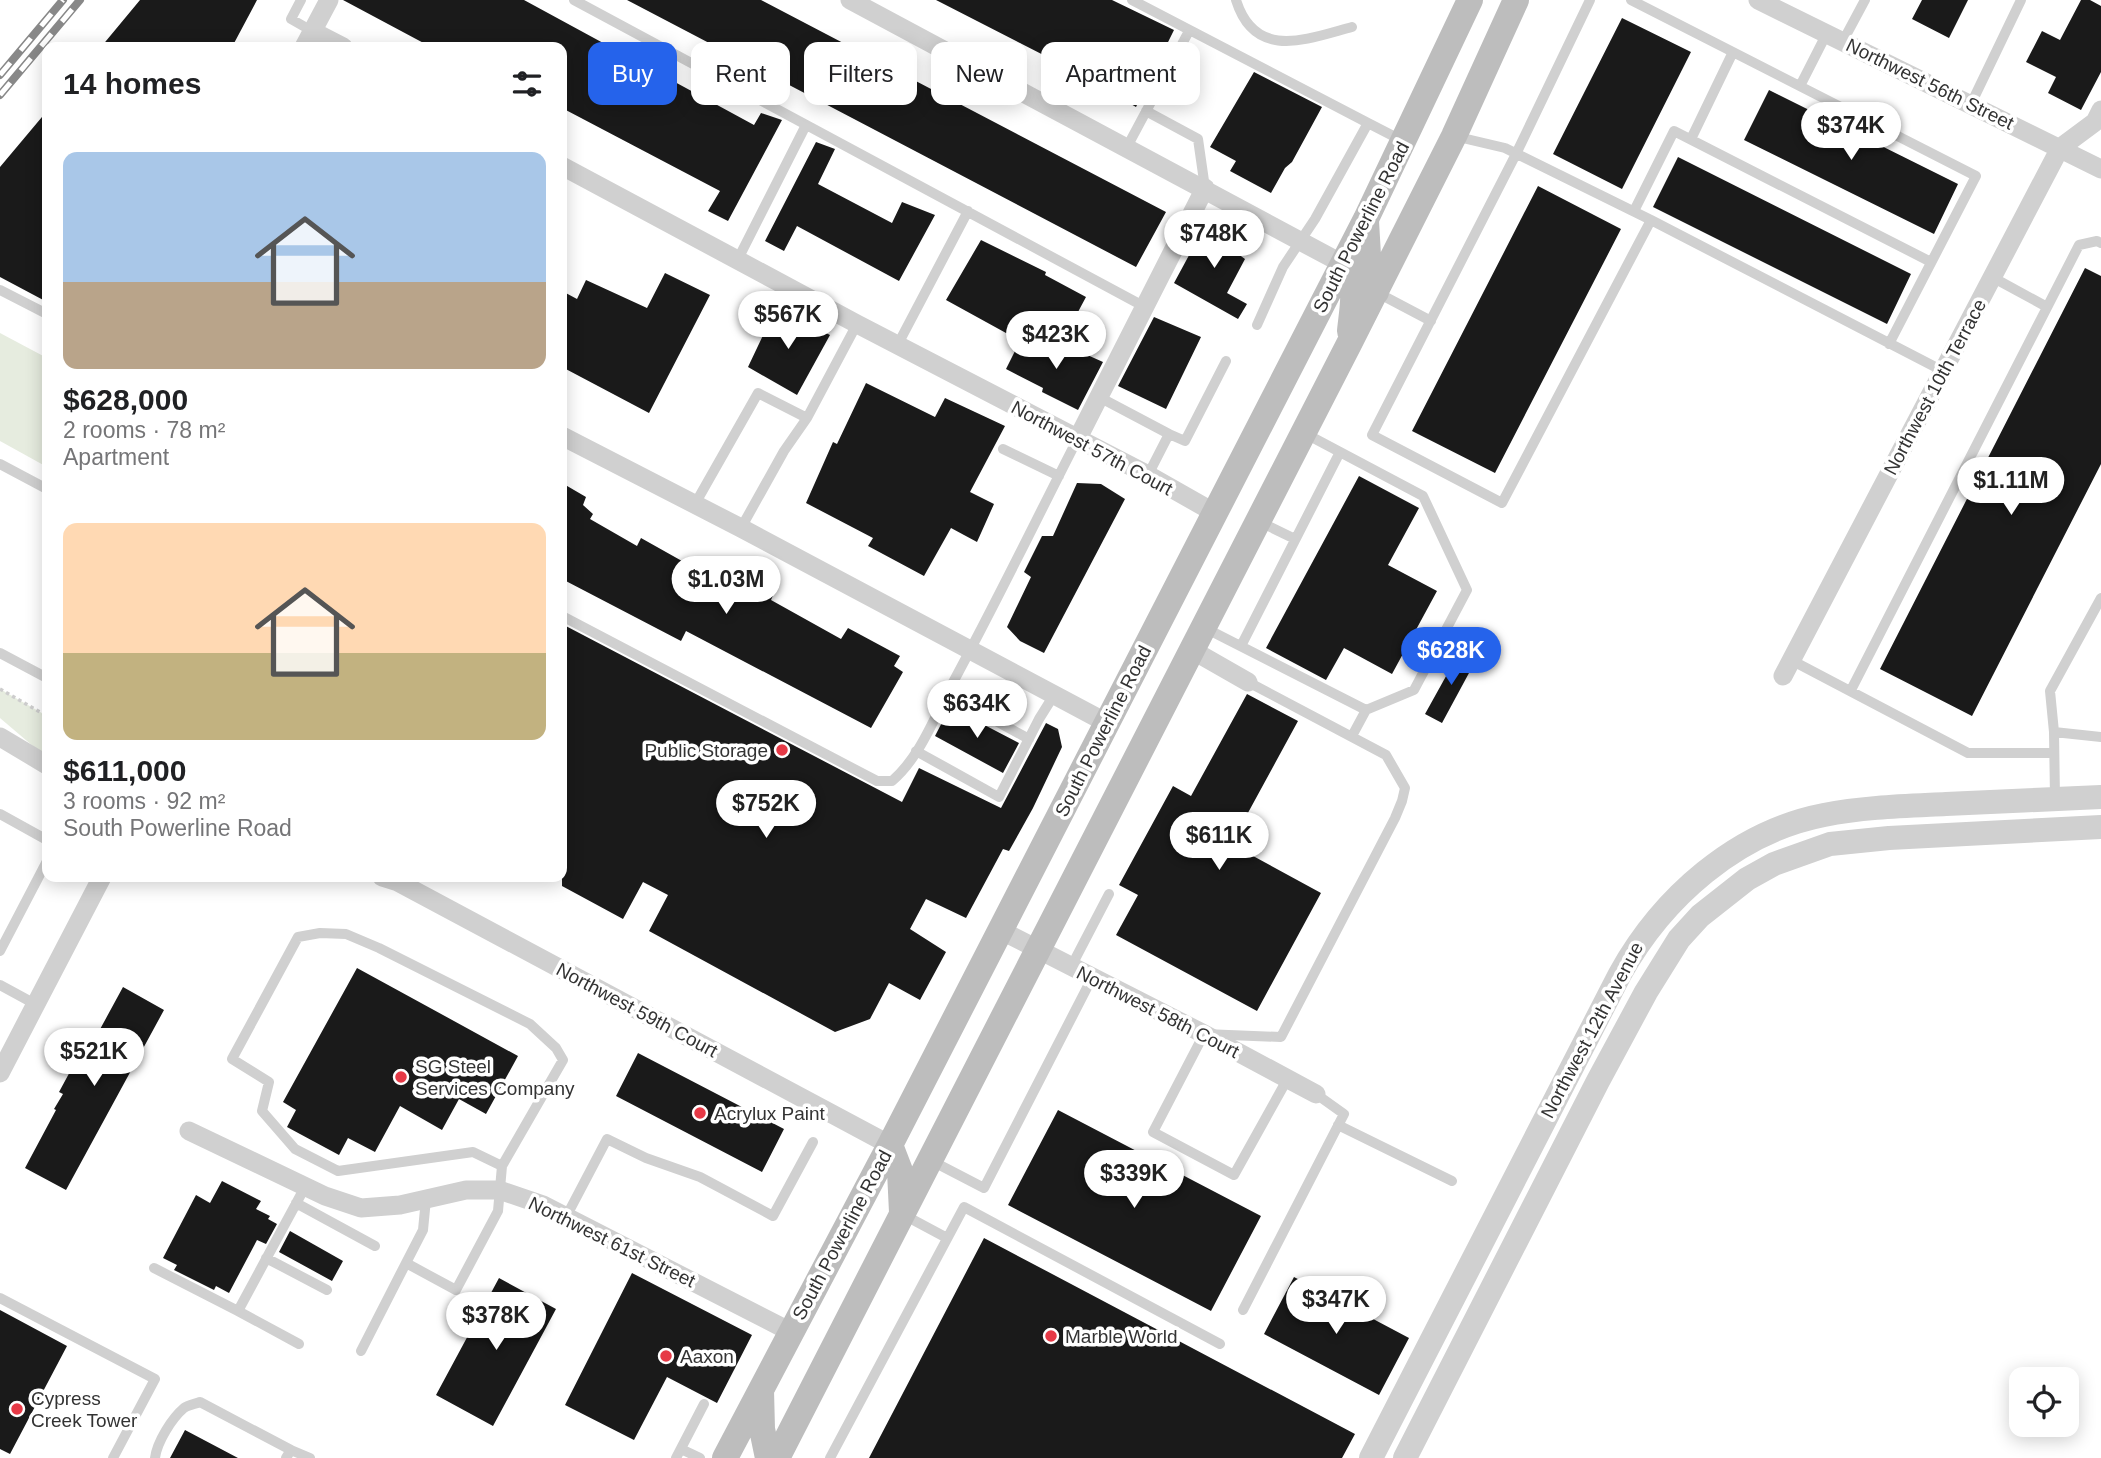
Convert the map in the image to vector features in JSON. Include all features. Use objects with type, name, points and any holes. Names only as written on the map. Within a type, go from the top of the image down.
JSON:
[{"type":"main road","name":"South Powerline Road","points":[[725,1458],[890,1145],[1366,219],[1470,0]]},
{"type":"main road","points":[[777,1458],[1376,292],[1454,136],[1516,0]]},
{"type":"main road","points":[[1366,219],[1369,273],[1376,292]]},
{"type":"main road","points":[[1343,264],[1353,285],[1349,344]]},
{"type":"main road","points":[[1215,513],[1225,524],[1238,561]]},
{"type":"main road","points":[[906,1207],[900,1171],[890,1145],[911,1145],[946,1128]]},
{"type":"main road","points":[[761,1388],[762,1429],[768,1458]]},
{"type":"street","points":[[308,39],[329,0]]},
{"type":"street","points":[[850,0],[1343,264]]},
{"type":"street","name":"Northwest 56th Street","points":[[1758,0],[2101,169]]},
{"type":"street","name":"Northwest 10th Terrace","points":[[1787,668],[2060,148],[2095,122],[2101,110]]},
{"type":"street","name":"Northwest 57th Court","points":[[567,169],[897,346],[1148,475],[1215,513]]},
{"type":"street","points":[[1077,440],[1205,188]]},
{"type":"street","points":[[567,439],[1107,723]]},
{"type":"street","points":[[1198,639],[1248,682]]},
{"type":"street","points":[[0,737],[42,762]]},
{"type":"street","name":"Northwest 12th Avenue","points":[[1371,1458],[1636,945],[1679,895],[1732,853],[1790,824],[1822,815],[1909,806],[2101,797]]},
{"type":"street","points":[[2054,830],[2055,799]]},
{"type":"street","name":"Northwest 12th Avenue","points":[[1405,1458],[1651,982],[1679,939],[1700,916],[1747,879],[1801,853],[1830,844],[1859,840],[2101,827]]},
{"type":"street","points":[[0,1073],[99,882]]},
{"type":"street","name":"Northwest 59th Court","points":[[398,882],[890,1145]]},
{"type":"street","name":"Northwest 58th Court","points":[[1000,930],[1205,1034],[1316,1094]]},
{"type":"street","points":[[1571,1067],[1598,1081]]},
{"type":"street","name":"Northwest 61st Street","points":[[189,1130],[301,1195],[325,1196],[361,1208],[400,1205],[466,1190],[499,1190],[543,1205],[791,1332]]},
{"type":"lane","points":[[301,0],[291,19],[308,39]]},
{"type":"lane","points":[[574,0],[1145,307]]},
{"type":"lane","points":[[1132,0],[1404,142]]},
{"type":"lane","points":[[1236,0],[1247,23],[1262,35],[1279,42],[1297,41],[1352,27]]},
{"type":"lane","points":[[1591,0],[1516,154],[1372,435],[1502,503],[1651,220]]},
{"type":"lane","points":[[1631,0],[1976,176],[1889,344]]},
{"type":"lane","points":[[1800,86],[1865,0]]},
{"type":"lane","points":[[1971,104],[2021,0]]},
{"type":"lane","points":[[1127,147],[1189,31]]},
{"type":"lane","points":[[1690,139],[1733,52]]},
{"type":"lane","points":[[1146,111],[1198,139],[1205,188]]},
{"type":"lane","points":[[1257,325],[1283,267],[1301,241],[1368,123]]},
{"type":"lane","points":[[737,261],[806,125]]},
{"type":"lane","points":[[1634,211],[1675,131],[1931,262]]},
{"type":"lane","points":[[1454,136],[1505,148],[1634,211],[1943,371]]},
{"type":"lane","points":[[897,346],[968,212]]},
{"type":"lane","points":[[1851,690],[2079,245],[2097,241],[2101,243]]},
{"type":"lane","points":[[1992,277],[2048,307]]},
{"type":"lane","points":[[0,290],[42,311]]},
{"type":"lane","points":[[1376,292],[1431,321]]},
{"type":"lane","points":[[741,528],[784,451],[807,418],[857,324]]},
{"type":"lane","points":[[1099,397],[1185,441],[1226,361]]},
{"type":"lane","points":[[695,505],[758,393],[807,418]]},
{"type":"lane","points":[[1303,432],[1423,496],[1467,590],[1413,690],[1366,710],[1352,736]]},
{"type":"lane","points":[[1148,475],[1169,434]]},
{"type":"lane","points":[[567,619],[877,781],[892,781],[902,772],[916,751],[971,650],[1077,440]]},
{"type":"lane","points":[[1003,449],[1059,476]]},
{"type":"lane","points":[[1241,646],[1340,452]]},
{"type":"lane","points":[[0,464],[42,486]]},
{"type":"lane","points":[[1258,521],[1295,539]]},
{"type":"lane","points":[[2055,799],[2050,691],[2101,598]]},
{"type":"lane","points":[[1198,639],[1241,646],[1366,710]]},
{"type":"lane","points":[[0,653],[42,675]]},
{"type":"lane","points":[[1787,668],[1851,690],[1968,753],[2054,753]]},
{"type":"lane","points":[[1248,682],[1386,755],[1405,788],[1395,818],[1281,1037],[1205,1034],[1153,1132],[1234,1175],[1287,1078]]},
{"type":"lane","points":[[947,694],[1028,739]]},
{"type":"lane","points":[[916,751],[999,797],[1054,695]]},
{"type":"lane","points":[[2054,732],[2101,737]]},
{"type":"lane","points":[[0,814],[42,837]]},
{"type":"lane","points":[[0,951],[42,871]]},
{"type":"lane","points":[[1071,967],[1109,894]]},
{"type":"lane","points":[[406,1263],[456,1290],[498,1210],[502,1166],[563,1060],[556,1048],[530,1024],[379,948],[346,934],[320,933],[298,937],[232,1059],[269,1082],[262,1111],[295,1149],[338,1171],[473,1152],[502,1166]]},
{"type":"lane","points":[[930,1160],[984,1188],[1092,978]]},
{"type":"lane","points":[[0,985],[35,1004]]},
{"type":"lane","points":[[1243,1310],[1344,1114],[1316,1094]]},
{"type":"lane","points":[[1338,1125],[1452,1181]]},
{"type":"lane","points":[[566,1217],[607,1139],[646,1158],[700,1177],[773,1216],[813,1142]]},
{"type":"lane","points":[[238,1311],[301,1195],[375,1246]]},
{"type":"lane","points":[[360,1351],[423,1230],[426,1199]]},
{"type":"lane","points":[[906,1207],[947,1238]]},
{"type":"lane","points":[[830,1458],[964,1208],[1220,1344]]},
{"type":"lane","points":[[266,1258],[327,1290]]},
{"type":"lane","points":[[154,1268],[299,1343]]},
{"type":"lane","points":[[0,1298],[155,1379],[113,1458]]},
{"type":"lane","points":[[155,1458],[169,1427],[185,1406],[200,1402],[288,1454],[310,1458]]},
{"type":"lane","points":[[700,1458],[679,1453],[704,1404]]},
{"type":"path","points":[[0,689],[42,713]]},
{"type":"shaded area","points":[[0,333],[42,355],[42,464],[0,441]]},
{"type":"shaded area","points":[[0,689],[42,713],[42,754],[0,718]]},
{"type":"building","points":[[140,0],[257,0],[235,42],[105,42]]},
{"type":"building","points":[[343,0],[524,0],[601,42],[588,42],[588,105],[677,105],[677,83],[691,91],[691,105],[717,105],[754,125],[761,113],[782,120],[728,221],[708,211],[720,191],[567,111],[567,42],[422,42]]},
{"type":"building","points":[[627,0],[761,0],[841,42],[804,42],[804,93],[790,86],[790,42],[707,42]]},
{"type":"building","points":[[936,0],[1112,0],[1174,30],[1168,42],[1041,42],[1041,54],[1027,47],[1027,42],[1018,42]]},
{"type":"building","points":[[1922,0],[1968,0],[1949,38],[1912,19]]},
{"type":"building","points":[[2081,0],[2090,0],[2101,6],[2101,72],[2081,110],[2048,93],[2056,77],[2026,62],[2042,31],[2060,40]]},
{"type":"building","points":[[1622,18],[1691,52],[1622,189],[1553,154]]},
{"type":"building","points":[[1254,72],[1322,107],[1292,162],[1285,168],[1271,193],[1230,171],[1236,161],[1210,147]]},
{"type":"building","points":[[917,82],[931,89],[931,105],[962,105],[1166,212],[1136,267],[827,105],[917,105]]},
{"type":"building","points":[[1769,90],[1958,184],[1934,234],[1744,140]]},
{"type":"building","points":[[42,117],[42,299],[0,277],[0,167]]},
{"type":"building","points":[[816,142],[835,149],[818,184],[892,223],[902,202],[935,215],[899,281],[797,226],[784,251],[765,241]]},
{"type":"building","points":[[1678,157],[1911,274],[1887,324],[1653,207]]},
{"type":"building","points":[[1538,186],[1621,229],[1495,473],[1412,431]]},
{"type":"building","points":[[1207,222],[1241,240],[1234,251],[1245,259],[1227,293],[1247,304],[1238,319],[1174,283]]},
{"type":"building","points":[[981,240],[1046,272],[1045,275],[1086,297],[1071,325],[1054,317],[1006,333],[946,300]]},
{"type":"building","points":[[2085,268],[2101,276],[2101,464],[1972,716],[1880,669]]},
{"type":"building","points":[[665,273],[710,295],[649,413],[567,370],[567,294],[577,299],[586,280],[647,308]]},
{"type":"building","points":[[776,308],[830,335],[797,395],[748,367]]},
{"type":"building","points":[[1154,317],[1201,337],[1166,409],[1118,386]]},
{"type":"building","points":[[1023,335],[1060,354],[1065,345],[1103,362],[1078,410],[1042,392],[1043,388],[1006,369]]},
{"type":"building","points":[[866,383],[935,417],[945,398],[1005,426],[970,492],[994,504],[977,542],[951,528],[924,576],[868,546],[873,538],[806,503],[833,442],[837,444]]},
{"type":"building","points":[[1359,476],[1419,508],[1388,565],[1437,591],[1392,674],[1344,648],[1326,680],[1266,648]]},
{"type":"building","points":[[1077,483],[1101,484],[1125,499],[1044,653],[1020,641],[1007,627],[1031,577],[1024,572],[1042,536],[1053,536]]},
{"type":"building","points":[[567,486],[586,497],[583,505],[593,514],[590,519],[637,546],[641,538],[714,579],[732,569],[775,591],[771,600],[841,639],[848,628],[900,656],[894,666],[903,672],[871,728],[686,631],[681,641],[567,582]]},
{"type":"building","points":[[567,627],[902,802],[919,768],[1001,808],[1046,723],[1058,729],[1062,747],[1033,808],[1009,851],[1003,849],[966,918],[926,899],[910,929],[946,952],[920,1000],[889,983],[870,1019],[835,1032],[649,931],[668,895],[643,882],[623,919],[562,886],[562,882],[567,882]]},
{"type":"building","points":[[1460,651],[1476,660],[1442,723],[1425,714]]},
{"type":"building","points":[[1247,694],[1298,721],[1231,844],[1321,893],[1257,1011],[1116,935],[1138,895],[1119,885],[1173,786],[1191,796]]},
{"type":"building","points":[[950,707],[1019,743],[1003,773],[935,736]]},
{"type":"building","name":"SG Steel Services Company","points":[[357,968],[518,1056],[486,1114],[459,1099],[442,1130],[400,1106],[375,1152],[348,1138],[339,1155],[287,1127],[296,1110],[283,1102]]},
{"type":"building","points":[[123,987],[164,1010],[66,1190],[25,1168],[56,1110],[54,1109],[63,1094],[59,1092],[79,1055],[83,1057],[92,1044]]},
{"type":"building","name":"Acrylux Paint","points":[[638,1053],[784,1129],[762,1172],[616,1096]]},
{"type":"building","points":[[1058,1110],[1261,1216],[1211,1311],[1008,1205]]},
{"type":"building","points":[[222,1181],[261,1201],[256,1209],[270,1216],[268,1219],[277,1224],[266,1244],[257,1240],[229,1293],[216,1286],[214,1290],[174,1270],[177,1265],[163,1258],[196,1195],[210,1203]]},
{"type":"building","points":[[290,1231],[343,1261],[332,1281],[279,1252]]},
{"type":"building","name":"Marble World","points":[[984,1238],[1355,1434],[1342,1458],[869,1458]]},
{"type":"building","name":"Aaxon","points":[[632,1273],[752,1335],[717,1403],[667,1377],[634,1440],[565,1405]]},
{"type":"building","points":[[1294,1277],[1409,1338],[1379,1395],[1264,1334]]},
{"type":"building","points":[[499,1278],[556,1309],[493,1426],[436,1395]]},
{"type":"building","name":"Cypress Creek Tower","points":[[0,1310],[67,1346],[10,1454],[0,1449]]},
{"type":"building","points":[[185,1430],[238,1458],[170,1458]]},
{"type":"railway","points":[[0,75],[63,0]]},
{"type":"railway","points":[[45,42],[80,0]]},
{"type":"railway","points":[[0,95],[42,45]]},
{"type":"place","name":"Public Storage","points":[[782,750]]},
{"type":"place","name":"SG Steel Services Company","points":[[401,1077]]},
{"type":"place","name":"Acrylux Paint","points":[[700,1113]]},
{"type":"place","name":"Marble World","points":[[1051,1336]]},
{"type":"place","name":"Aaxon","points":[[666,1356]]},
{"type":"place","name":"Cypress Creek Tower","points":[[17,1409]]}]
